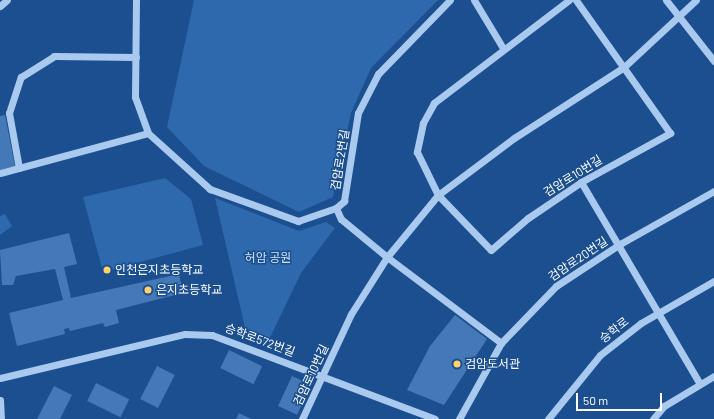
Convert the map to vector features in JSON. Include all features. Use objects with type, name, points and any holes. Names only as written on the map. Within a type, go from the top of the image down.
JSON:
[{"type":"street","points":[[0,6],[7,0]]},
{"type":"street","name":"검암로2번길","points":[[136,0],[135,97],[148,133],[210,189],[298,221],[336,208],[344,201],[358,113],[378,74],[450,0]]},
{"type":"street","points":[[474,0],[503,48]]},
{"type":"street","name":"검암로10번길","points":[[569,0],[503,48],[434,103],[423,123],[417,152],[438,196],[491,250],[528,218],[581,182],[670,132],[576,0]]},
{"type":"street","points":[[666,0],[714,60]]},
{"type":"street","name":"검암로10번길","points":[[302,419],[324,375],[351,314],[387,257],[438,196],[514,138],[624,67],[680,18],[696,0]]},
{"type":"street","points":[[19,168],[9,114],[21,77],[54,56],[136,57]]},
{"type":"street","points":[[0,173],[148,133]]},
{"type":"street","points":[[581,182],[620,244],[700,384]]},
{"type":"street","name":"검암로20번길","points":[[459,419],[501,343],[556,286],[620,244],[714,191]]},
{"type":"street","points":[[336,208],[341,219],[387,257],[501,343]]},
{"type":"street","name":"승학로","points":[[548,419],[600,355],[659,312],[714,281]]},
{"type":"street","name":"승학로572번길","points":[[0,378],[186,334],[212,335],[237,342],[435,419]]},
{"type":"street","points":[[653,419],[664,406],[714,376]]},
{"type":"street","points":[[0,400],[1,419]]},
{"type":"green space","points":[[194,0],[438,0],[371,68],[351,113],[333,197],[299,212],[204,166],[167,127]]},
{"type":"green space","points":[[165,178],[191,199],[203,245],[103,272],[83,197]]},
{"type":"green space","name":"허암 공원","points":[[215,198],[299,231],[326,222],[335,228],[301,273],[267,344],[247,336]]},
{"type":"green space","points":[[5,214],[12,226],[0,235],[0,216]]},
{"type":"building","points":[[5,115],[15,166],[0,170],[0,116]]},
{"type":"building","name":"은지초등학교","points":[[69,233],[77,264],[64,267],[71,298],[179,274],[183,293],[116,310],[119,323],[105,327],[103,323],[70,331],[69,328],[64,329],[65,334],[17,346],[9,313],[63,300],[55,269],[16,276],[13,285],[2,285],[0,250]]},
{"type":"building","name":"검암도서관","points":[[455,315],[487,339],[444,405],[407,390],[430,346]]},
{"type":"building","points":[[229,350],[262,366],[253,384],[220,368]]},
{"type":"building","points":[[157,366],[175,375],[158,408],[140,399]]},
{"type":"building","points":[[292,376],[311,385],[297,415],[278,406]]},
{"type":"building","points":[[96,383],[129,399],[120,417],[87,401]]},
{"type":"building","points":[[54,386],[72,395],[60,419],[37,419]]},
{"type":"building","points":[[239,413],[251,419],[236,419]]},
{"type":"place","name":"인천은지초등학교","points":[[107,270]]},
{"type":"place","name":"은지초등학교","points":[[148,290]]},
{"type":"place","name":"검암도서관","points":[[457,364]]}]
